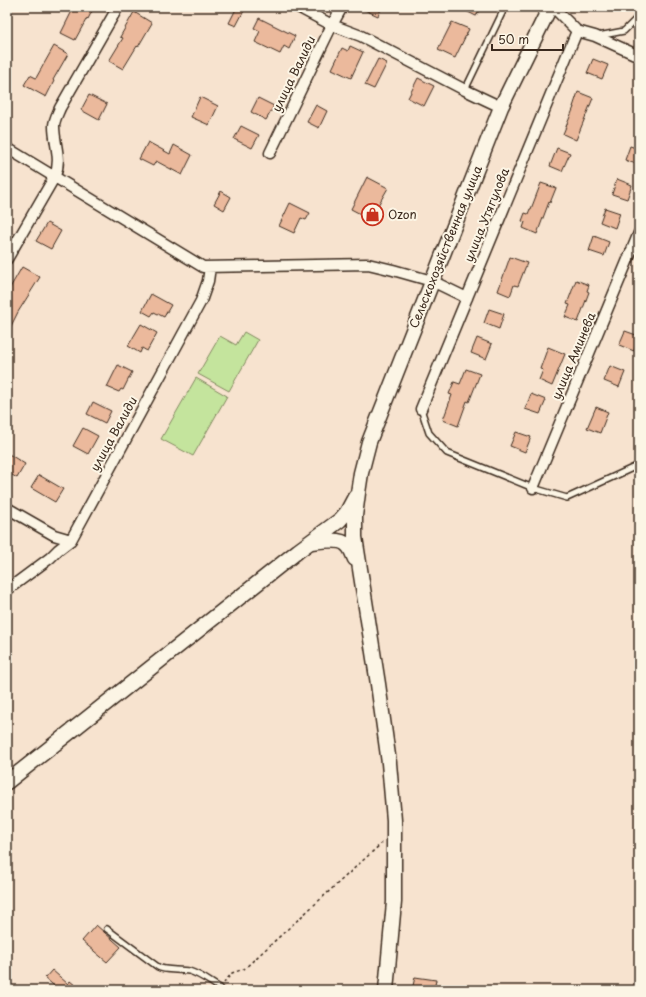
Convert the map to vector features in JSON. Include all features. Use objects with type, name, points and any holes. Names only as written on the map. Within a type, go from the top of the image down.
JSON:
[{"type":"main road","name":"Сельскохозяйственная улица","points":[[386,990],[394,902],[394,820],[388,755],[355,537],[355,516],[361,473],[369,442],[501,107],[551,7]]},
{"type":"main road","points":[[7,782],[298,551],[340,520],[347,512],[358,493]]},
{"type":"main road","points":[[312,542],[336,541],[347,544],[361,571]]},
{"type":"street","points":[[7,259],[58,169],[54,124],[58,113],[118,7]]},
{"type":"street","points":[[298,7],[332,25],[361,36],[501,107]]},
{"type":"street","name":"улица Валиди","points":[[270,153],[342,7]]},
{"type":"street","points":[[551,7],[577,31],[595,36],[639,56]]},
{"type":"street","name":"улица Утягулова","points":[[421,409],[577,31]]},
{"type":"street","points":[[7,148],[203,267],[368,264],[432,281],[467,298]]},
{"type":"street","name":"улица Аминева","points":[[533,488],[639,233]]},
{"type":"street","name":"улица Валиди","points":[[7,590],[50,558],[71,540],[201,301],[208,281],[210,266]]},
{"type":"street","points":[[7,508],[54,535],[71,540]]},
{"type":"lane","points":[[465,90],[505,7]]},
{"type":"lane","points":[[595,36],[624,31],[639,16]]},
{"type":"lane","points":[[421,409],[428,433],[447,453],[533,488],[567,498],[639,465]]},
{"type":"lane","points":[[107,929],[158,967],[162,969],[182,970],[195,973],[220,988]]},
{"type":"path","points":[[220,988],[232,973],[244,969],[394,833]]},
{"type":"green space","points":[[244,332],[258,340],[229,391],[198,374],[220,336],[236,345]]},
{"type":"green space","points":[[196,378],[227,396],[193,456],[161,439]]},
{"type":"building","points":[[74,7],[94,7],[75,40],[61,33]]},
{"type":"building","points":[[237,7],[246,7],[236,26],[229,23]]},
{"type":"building","points":[[358,7],[382,7],[378,16]]},
{"type":"building","points":[[458,7],[481,7],[476,16]]},
{"type":"building","points":[[134,12],[152,23],[123,69],[109,61],[123,38],[120,37]]},
{"type":"building","points":[[259,18],[295,36],[289,49],[284,46],[280,54],[255,42],[260,31],[254,28]]},
{"type":"building","points":[[452,22],[469,29],[455,58],[438,50]]},
{"type":"building","points":[[54,46],[68,54],[53,80],[54,81],[46,97],[24,85],[30,75],[36,78]]},
{"type":"building","points":[[350,46],[363,52],[351,78],[332,69],[342,48],[348,51]]},
{"type":"building","points":[[378,59],[387,63],[374,89],[365,85]]},
{"type":"building","points":[[593,59],[608,65],[602,79],[587,73]]},
{"type":"building","points":[[418,78],[434,86],[424,106],[408,98]]},
{"type":"building","points":[[578,92],[593,98],[576,140],[563,134],[574,107]]},
{"type":"building","points":[[89,95],[107,104],[99,120],[81,110]]},
{"type":"building","points":[[200,97],[218,106],[209,125],[191,117]]},
{"type":"building","points":[[258,98],[274,106],[266,120],[251,112]]},
{"type":"building","points":[[316,105],[327,111],[319,128],[307,122]]},
{"type":"building","points":[[241,126],[259,135],[252,148],[234,139]]},
{"type":"building","points":[[148,142],[170,154],[174,145],[192,155],[182,175],[156,161],[153,166],[139,159]]},
{"type":"building","points":[[630,146],[639,149],[639,165],[625,160]]},
{"type":"building","points":[[557,148],[570,153],[562,171],[550,166]]},
{"type":"building","points":[[367,177],[388,188],[370,219],[351,209]]},
{"type":"building","points":[[617,179],[632,185],[627,199],[612,194]]},
{"type":"building","points":[[541,183],[556,188],[537,234],[523,228],[525,222],[522,221],[525,213],[528,214],[531,209]]},
{"type":"building","points":[[221,191],[231,197],[224,210],[214,204]]},
{"type":"building","points":[[290,203],[310,213],[306,220],[301,218],[294,233],[279,226]]},
{"type":"building","points":[[605,208],[620,213],[615,228],[600,222]]},
{"type":"building","points":[[47,223],[61,231],[51,249],[36,241]]},
{"type":"building","points":[[594,236],[609,242],[604,256],[589,251]]},
{"type":"building","points":[[510,257],[527,263],[518,286],[514,285],[510,296],[498,291]]},
{"type":"building","points":[[22,267],[40,277],[18,312],[7,334],[7,293]]},
{"type":"building","points":[[576,280],[589,285],[587,291],[589,292],[578,322],[565,317],[570,305],[567,304]]},
{"type":"building","points":[[151,294],[171,305],[164,317],[154,312],[151,316],[142,311]]},
{"type":"building","points":[[489,309],[504,314],[499,329],[484,323]]},
{"type":"building","points":[[141,324],[157,333],[147,351],[142,348],[140,353],[128,346]]},
{"type":"building","points":[[625,331],[639,336],[634,351],[619,345]]},
{"type":"building","points":[[477,338],[492,344],[486,359],[471,353]]},
{"type":"building","points":[[548,347],[565,354],[552,386],[539,380],[543,370],[540,369]]},
{"type":"building","points":[[118,365],[132,372],[123,390],[121,389],[119,392],[107,387]]},
{"type":"building","points":[[610,366],[625,372],[619,387],[604,381]]},
{"type":"building","points":[[466,369],[480,374],[469,402],[467,401],[458,426],[443,420],[452,395],[449,394],[454,382],[460,384]]},
{"type":"building","points":[[531,394],[546,400],[540,414],[525,409]]},
{"type":"building","points":[[93,402],[111,411],[105,423],[87,414]]},
{"type":"building","points":[[596,407],[608,412],[600,433],[587,428]]},
{"type":"building","points":[[83,428],[98,436],[88,454],[73,446]]},
{"type":"building","points":[[516,432],[531,437],[525,452],[510,446]]},
{"type":"building","points":[[7,453],[25,464],[17,478],[7,472]]},
{"type":"building","points":[[39,475],[63,489],[55,502],[31,488]]},
{"type":"building","points":[[96,925],[121,947],[107,962],[82,941]]},
{"type":"building","points":[[52,970],[68,984],[70,981],[81,990],[59,990],[45,978]]},
{"type":"building","points":[[415,977],[436,980],[434,990],[412,990]]},
{"type":"place","name":"Ozon","points":[[372,215]]}]
